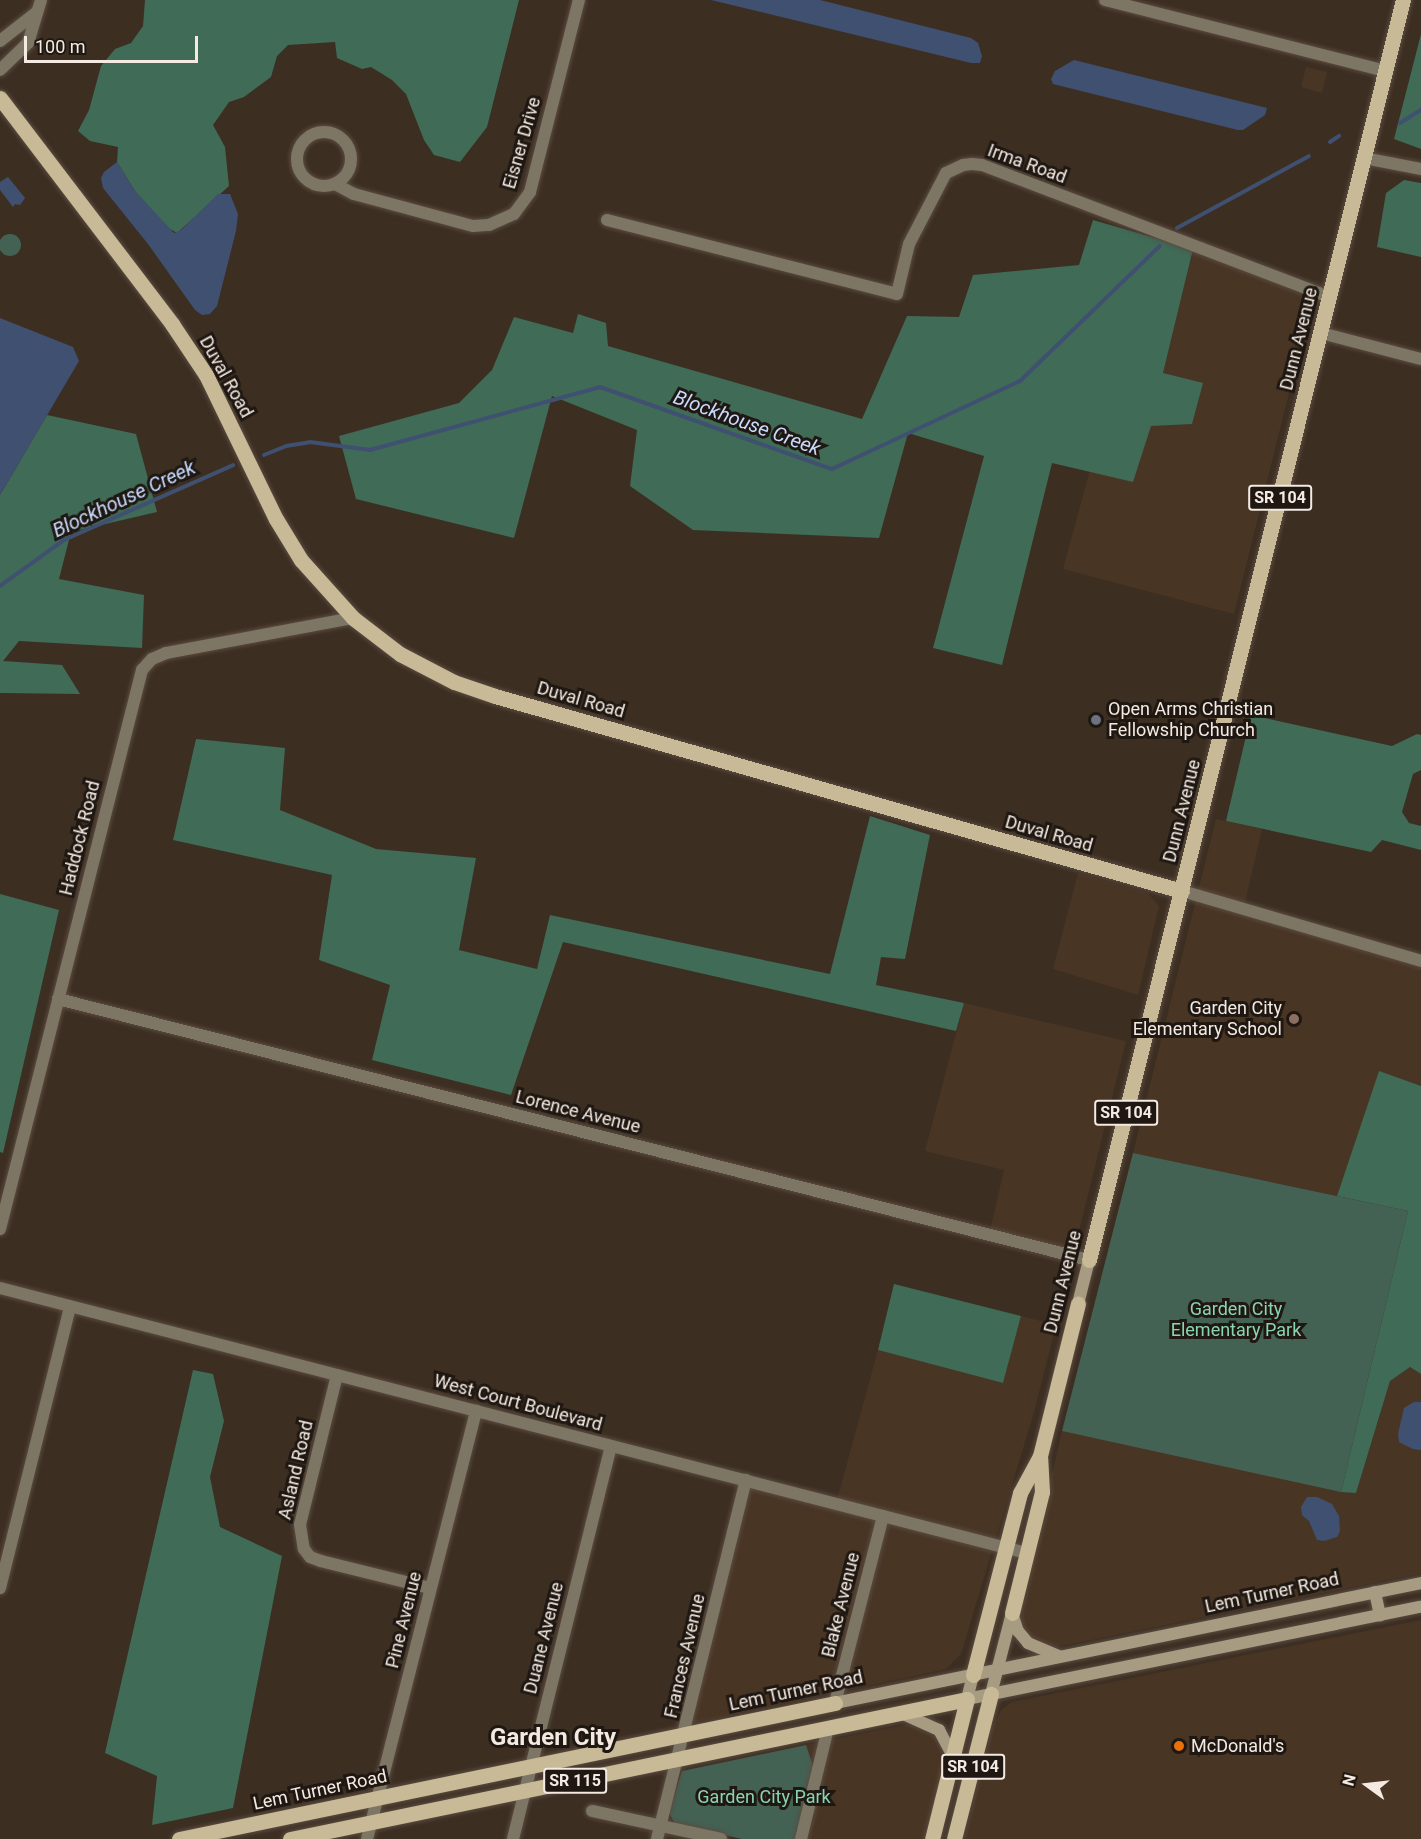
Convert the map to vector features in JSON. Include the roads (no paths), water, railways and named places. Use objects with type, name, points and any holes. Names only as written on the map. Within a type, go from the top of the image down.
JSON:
[{"type":"main road","name":"Dunn Avenue","points":[[932,1839],[1020,1493],[1040,1456],[1403,0]]},
{"type":"main road","name":"Duval Road","points":[[0,98],[172,324],[206,375],[287,539],[321,585],[353,618],[400,654],[472,688],[1182,891]]},
{"type":"main road","name":"Dunn Avenue","points":[[954,1839],[1042,1492],[1040,1456]]},
{"type":"main road","name":"Lem Turner Road","points":[[179,1839],[1421,1583]]},
{"type":"main road","points":[[1375,1592],[1380,1615]]},
{"type":"main road","name":"SR 115","points":[[290,1839],[1421,1607]]},
{"type":"main road","points":[[1012,1613],[1018,1630],[1028,1643],[1060,1657]]},
{"type":"main road","points":[[901,1713],[939,1730],[953,1756]]},
{"type":"street","name":"Eisner Drive","points":[[335,184],[342,179],[350,164],[349,148],[336,134],[317,132],[302,142],[297,160],[299,169],[310,182],[318,185],[335,184],[354,194],[473,226],[489,225],[514,214],[530,192],[579,0]]},
{"type":"street","points":[[1105,0],[1386,71]]},
{"type":"street","points":[[0,40],[39,6]]},
{"type":"street","points":[[0,70],[28,43],[39,6]]},
{"type":"street","points":[[1364,158],[1421,170]]},
{"type":"street","name":"Irma Road","points":[[607,220],[897,294],[909,244],[946,173],[963,165],[972,164],[981,165],[1330,297]]},
{"type":"street","points":[[1321,333],[1421,359]]},
{"type":"street","name":"Haddock Road","points":[[0,1229],[142,670],[152,659],[166,653],[353,618]]},
{"type":"street","name":"Duval Road","points":[[1182,891],[1421,961]]},
{"type":"street","name":"Lorence Avenue","points":[[58,999],[1089,1260]]},
{"type":"street","name":"West Court Boulevard","points":[[0,1287],[1026,1553]]},
{"type":"street","points":[[0,1588],[70,1307]]},
{"type":"street","name":"Asland Road","points":[[336,1374],[300,1526],[304,1549],[310,1557],[321,1561],[430,1588]]},
{"type":"street","name":"Pine Avenue","points":[[367,1839],[476,1411]]},
{"type":"street","name":"Duane Avenue","points":[[513,1839],[611,1446]]},
{"type":"street","name":"Frances Avenue","points":[[657,1839],[685,1734],[746,1480]]},
{"type":"street","name":"Blake Avenue","points":[[835,1703],[883,1516]]},
{"type":"street","points":[[801,1839],[828,1728]]},
{"type":"street","points":[[592,1811],[721,1839]]},
{"type":"water","points":[[711,0],[820,0],[971,38],[978,43],[982,56],[980,63],[971,63]]},
{"type":"water","points":[[1074,60],[1267,108],[1265,115],[1243,130],[1238,130],[1053,84],[1051,79],[1055,71]]},
{"type":"water","points":[[117,162],[135,191],[174,233],[181,230],[218,194],[230,194],[238,214],[236,231],[217,306],[210,314],[202,315],[195,310],[148,244],[103,188],[101,178],[104,172]]},
{"type":"water","points":[[8,177],[25,198],[20,205],[15,204],[13,207],[0,190],[0,182]]},
{"type":"water","points":[[0,318],[73,347],[79,361],[0,495]]},
{"type":"water","points":[[1414,1402],[1421,1402],[1421,1450],[1399,1442],[1398,1434],[1404,1408]]},
{"type":"water","points":[[1307,1497],[1317,1497],[1332,1504],[1339,1516],[1340,1531],[1337,1537],[1324,1541],[1317,1540],[1309,1521],[1302,1515],[1301,1507]]},
{"type":"waterway","name":"Blockhouse Creek","points":[[1400,123],[1421,110]]},
{"type":"waterway","name":"Blockhouse Creek","points":[[1330,142],[1339,136]]},
{"type":"waterway","name":"Blockhouse Creek","points":[[1177,228],[1309,156]]},
{"type":"waterway","name":"Blockhouse Creek","points":[[264,455],[286,446],[310,442],[370,450],[600,387],[832,469],[1020,381],[1160,246]]},
{"type":"waterway","name":"Blockhouse Creek","points":[[0,586],[64,540],[233,465]]},
{"type":"place","name":"Open Arms Christian Fellowship Church","points":[[1096,720]]},
{"type":"place","name":"Garden City Elementary School","points":[[1294,1019]]},
{"type":"place","name":"McDonald's","points":[[1179,1746]]},
{"type":"district","name":"Garden City","points":[[553,1738]]},
{"type":"park label","name":"Garden City Elementary Park","points":[[1236,1320]]},
{"type":"park label","name":"Garden City Park","points":[[764,1797]]}]
